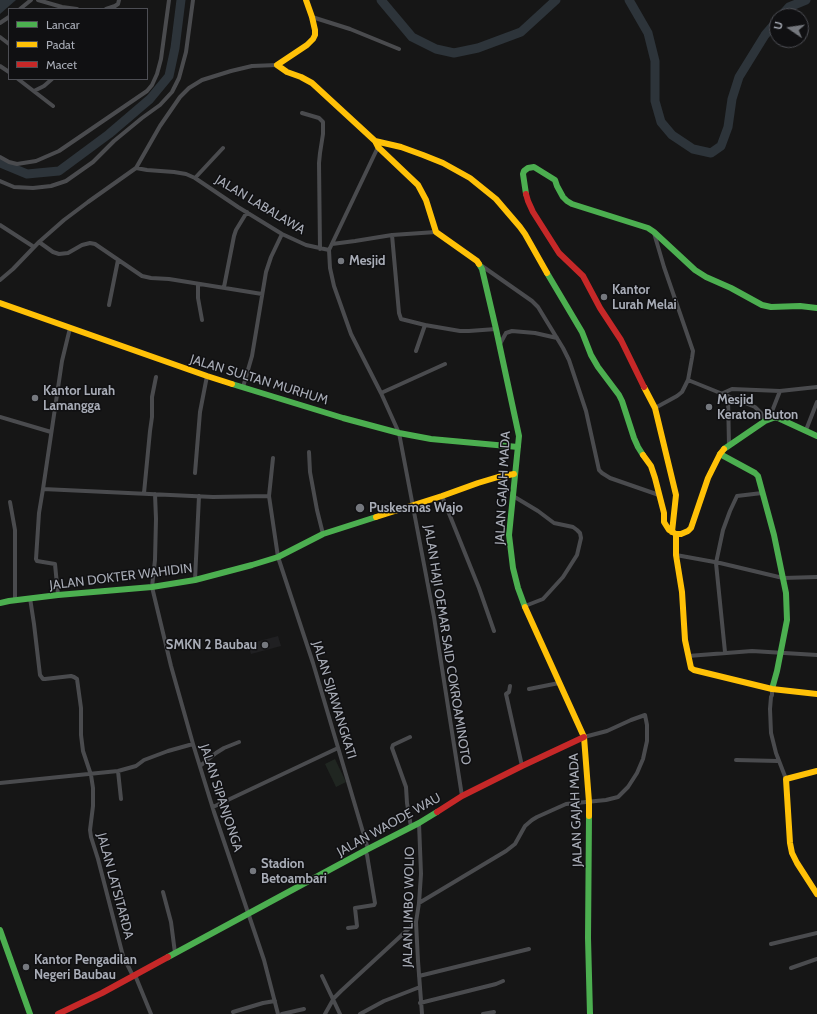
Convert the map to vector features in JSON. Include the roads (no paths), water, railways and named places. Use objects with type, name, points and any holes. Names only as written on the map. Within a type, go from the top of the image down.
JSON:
[{"type":"main road","points":[[306,0],[312,17],[315,35],[307,45],[277,65],[287,72],[302,77],[312,83],[378,144],[418,185],[426,200],[436,232],[477,261],[479,264]]},
{"type":"main road","points":[[378,144],[401,147],[423,155],[443,163],[470,178],[496,200],[520,227],[582,332],[591,355],[598,367],[622,401],[638,447],[651,466],[665,525],[674,533],[685,532],[690,528],[694,521],[708,478],[720,454],[729,446],[767,420],[778,418],[817,436]]},
{"type":"main road","points":[[817,308],[800,306],[767,307],[759,304],[695,270],[648,228],[634,222],[572,204],[563,197],[555,180],[534,167],[528,168],[524,171],[524,188],[533,212],[560,253],[583,276],[600,308],[621,340],[656,408],[676,495],[674,533],[682,592],[685,640],[691,666],[694,670],[772,689],[817,694]]},
{"type":"main road","name":"JALAN GAJAH MADA","points":[[479,264],[482,269],[496,329],[519,436],[509,535],[518,588],[584,737],[590,802],[588,938],[590,1014]]},
{"type":"main road","name":"JALAN SULTAN MURHUM","points":[[0,303],[242,388],[343,418],[399,433],[431,439],[518,447]]},
{"type":"main road","points":[[720,454],[758,476],[774,535],[786,593],[787,620],[772,689]]},
{"type":"main road","name":"JALAN DOKTER WAHIDIN","points":[[0,603],[58,595],[152,587],[195,580],[252,566],[278,557],[323,534],[478,483],[514,474]]},
{"type":"main road","name":"JALAN WAODE WAU","points":[[58,1014],[419,823],[462,796],[584,737]]},
{"type":"main road","points":[[817,771],[786,779],[790,844],[792,853],[817,894]]},
{"type":"main road","points":[[0,930],[30,1014]]},
{"type":"main road","points":[[0,940],[26,1014]]},
{"type":"street","points":[[21,8],[31,0]]},
{"type":"street","points":[[38,0],[70,8]]},
{"type":"street","points":[[109,8],[118,4],[119,0]]},
{"type":"street","points":[[0,157],[17,164],[36,161],[59,151],[147,91],[158,74],[169,0]]},
{"type":"street","points":[[0,181],[14,187],[33,188],[51,186],[66,181],[93,162],[114,141],[160,105],[172,92],[179,78],[186,52],[193,0]]},
{"type":"street","points":[[312,17],[350,29],[399,49]]},
{"type":"street","points":[[0,37],[8,43]]},
{"type":"street","points":[[0,280],[38,242],[88,202],[136,168],[160,126],[180,97],[189,88],[202,80],[231,71],[252,66],[277,65]]},
{"type":"street","points":[[19,80],[53,106]]},
{"type":"street","points":[[34,91],[44,86],[51,80]]},
{"type":"street","points":[[302,113],[319,118],[323,122],[319,163],[320,249]]},
{"type":"street","points":[[329,250],[378,144]]},
{"type":"street","points":[[195,178],[223,148]]},
{"type":"street","name":"JALAN LABALAWA","points":[[136,168],[186,174],[195,178],[282,234],[306,245],[329,250]]},
{"type":"street","points":[[224,287],[234,236],[247,212]]},
{"type":"street","points":[[0,225],[34,246]]},
{"type":"street","points":[[332,244],[392,235],[436,232]]},
{"type":"street","points":[[654,232],[664,268],[693,351],[688,380],[682,392],[656,408]]},
{"type":"street","points":[[242,388],[252,356],[266,272],[282,234]]},
{"type":"street","points":[[392,235],[399,317],[401,319],[460,331],[496,329]]},
{"type":"street","points":[[38,242],[53,252],[59,254],[68,254],[82,244],[95,244],[142,276],[224,287],[262,294]]},
{"type":"street","name":"JALAN HAJI OEMAR SAID COKROAMINOTO","points":[[329,250],[330,268],[334,286],[351,334],[381,393],[399,433],[434,617],[462,796]]},
{"type":"street","points":[[109,305],[118,260]]},
{"type":"street","points":[[479,264],[532,301],[538,307],[563,348],[569,360],[586,411],[599,470],[610,478],[659,495]]},
{"type":"street","points":[[198,284],[198,298],[202,320]]},
{"type":"street","points":[[416,351],[425,325]]},
{"type":"street","points":[[58,595],[55,564],[37,561],[36,559],[39,512],[62,361],[70,328]]},
{"type":"street","points":[[499,346],[506,333],[512,331],[535,333],[557,338]]},
{"type":"street","points":[[381,393],[445,364]]},
{"type":"street","points":[[195,473],[200,412],[207,376]]},
{"type":"street","points":[[144,493],[152,417],[152,397],[156,377]]},
{"type":"street","points":[[688,380],[754,407],[767,420],[780,391]]},
{"type":"street","points":[[721,394],[732,389],[780,391],[817,387]]},
{"type":"street","points":[[728,396],[729,446]]},
{"type":"street","points":[[806,430],[817,402]]},
{"type":"street","points":[[0,417],[51,432]]},
{"type":"street","points":[[309,452],[310,472],[323,534]]},
{"type":"street","name":"JALAN SIJAWANGKATI","points":[[273,458],[269,496],[278,557],[313,663],[367,850],[375,904],[355,908],[357,926],[348,928]]},
{"type":"street","points":[[43,489],[199,496],[269,496]]},
{"type":"street","points":[[725,652],[716,562],[723,530],[738,496],[762,493]]},
{"type":"street","name":"JALAN SIPANJONGA","points":[[155,494],[155,553],[152,587],[170,666],[213,807],[264,960],[278,1014]]},
{"type":"street","points":[[195,580],[199,496]]},
{"type":"street","points":[[442,496],[479,588],[494,631]]},
{"type":"street","points":[[512,496],[538,511],[554,523],[573,527],[578,530],[581,538],[577,554],[563,577],[542,599],[525,606]]},
{"type":"street","points":[[10,502],[15,530],[15,600]]},
{"type":"street","points":[[676,555],[716,562],[783,578],[817,577]]},
{"type":"street","name":"JALAN LATSITARDA","points":[[30,598],[40,676],[43,679],[70,676],[77,679],[81,708],[81,735],[83,751],[91,775],[93,788],[93,806],[90,830],[91,837],[123,956],[134,975],[151,1014]]},
{"type":"street","points":[[688,656],[725,652],[760,651],[817,655]]},
{"type":"street","points":[[529,689],[559,683]]},
{"type":"street","points":[[510,686],[509,692],[506,694],[522,766]]},
{"type":"street","points":[[772,689],[772,695],[770,697],[771,733],[778,761],[786,779]]},
{"type":"street","points":[[419,903],[512,847],[525,826],[532,820],[566,804],[606,800],[618,797],[628,787],[637,773],[643,759],[647,741],[647,725],[645,715],[607,731],[584,737]]},
{"type":"street","points":[[410,737],[393,745],[392,748],[406,787],[411,827]]},
{"type":"street","points":[[200,766],[224,748],[239,742]]},
{"type":"street","points":[[0,783],[91,775],[118,771],[136,766],[144,760],[168,751],[193,744]]},
{"type":"street","points":[[213,807],[338,748]]},
{"type":"street","points":[[736,760],[778,761]]},
{"type":"street","points":[[118,771],[121,799]]},
{"type":"street","name":"JALAN LIMBO WOLIO","points":[[419,823],[421,874],[416,922],[420,1003],[422,1014]]},
{"type":"street","points":[[163,892],[171,922],[175,953]]},
{"type":"street","points":[[325,1014],[334,998],[416,922]]},
{"type":"street","points":[[771,944],[817,933]]},
{"type":"street","points":[[419,976],[529,950]]},
{"type":"street","points":[[790,968],[817,960]]},
{"type":"street","points":[[322,976],[334,998],[340,1014]]},
{"type":"street","points":[[420,1003],[503,981]]},
{"type":"street","points":[[360,1014],[384,1001],[420,987]]},
{"type":"street","points":[[233,1012],[262,1003],[275,1001]]},
{"type":"street","points":[[282,1014],[304,1009]]},
{"type":"street","points":[[483,1014],[494,1012]]},
{"type":"waterway","points":[[0,163],[27,174],[59,171],[109,134],[150,99],[169,76],[175,48],[181,0]]},
{"type":"waterway","points":[[381,0],[412,37],[436,49],[454,53],[478,48],[521,32],[556,0]]},
{"type":"waterway","points":[[629,0],[648,33],[655,61],[655,101],[661,122],[672,135],[693,149],[711,153],[721,146],[728,127],[732,99],[739,77],[769,30]]},
{"type":"waterway","points":[[788,8],[806,0]]},
{"type":"place","name":"Mesjid","points":[[341,261]]},
{"type":"place","name":"Kantor Lurah Melai","points":[[604,297]]},
{"type":"place","name":"Kantor Lurah Lamangga","points":[[35,398]]},
{"type":"place","name":"Mesjid Keraton Buton","points":[[709,407]]},
{"type":"place","name":"Puskesmas Wajo","points":[[360,508]]},
{"type":"place","name":"SMKN 2 Baubau","points":[[265,645]]},
{"type":"place","name":"Stadion Betoambari","points":[[253,871]]},
{"type":"place","name":"Kantor Pengadilan Negeri Baubau","points":[[26,967]]}]
